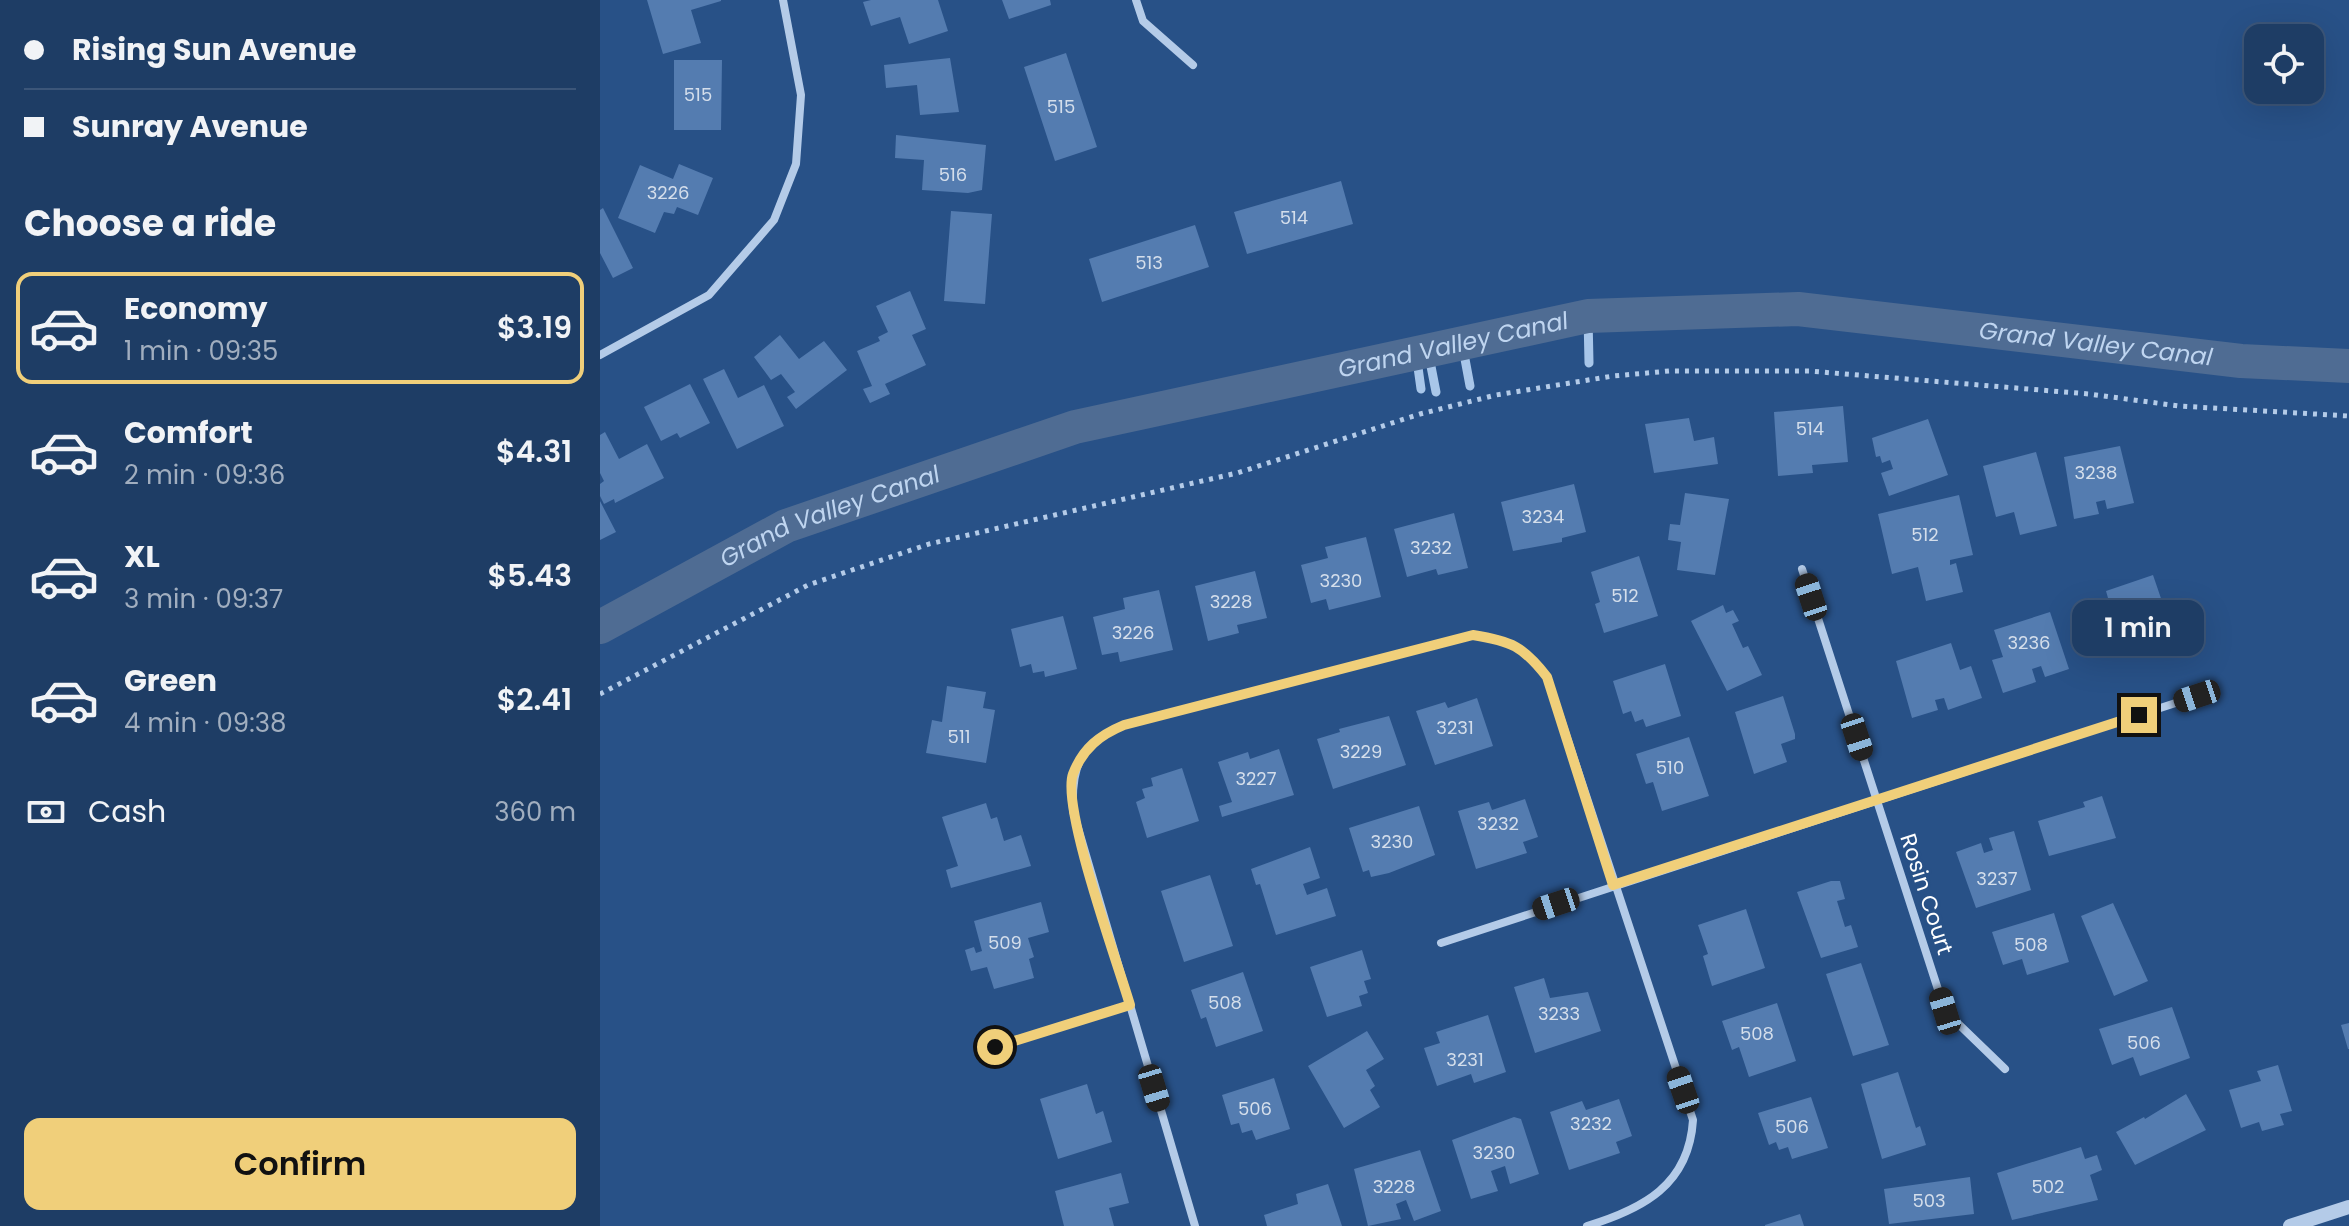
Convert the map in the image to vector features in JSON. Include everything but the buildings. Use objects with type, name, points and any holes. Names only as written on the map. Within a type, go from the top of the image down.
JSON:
[{"type":"street","points":[[600,355],[709,295],[774,220],[796,164],[801,95],[783,0]]},
{"type":"street","points":[[1136,0],[1143,21],[1193,65]]},
{"type":"street","name":"Rosin Court","points":[[1802,569],[1945,1011],[2005,1069]]},
{"type":"street","points":[[1195,1226],[1073,811],[1072,777],[1085,752],[1100,735],[1124,725],[1473,635],[1502,639],[1528,651],[1547,677],[1613,885],[1693,1120],[1691,1143],[1663,1191],[1623,1215],[1587,1226]]},
{"type":"street","points":[[1441,943],[2197,696]]},
{"type":"street","points":[[995,1047],[1130,1005]]},
{"type":"street","points":[[2290,1226],[2349,1207]]},
{"type":"path","points":[[600,694],[808,585],[900,553],[1237,473],[1420,414],[1496,395],[1613,376],[1669,371],[1809,371],[2089,394],[2179,406],[2349,416]]},
{"type":"waterway","name":"Grand Valley Canal","points":[[600,627],[786,526],[1075,427],[1588,316],[1798,309],[2241,361],[2349,366]]},
{"type":"waterway","points":[[1588,316],[1589,363]]},
{"type":"waterway","points":[[1462,343],[1470,386]]},
{"type":"waterway","points":[[1428,351],[1436,392]]},
{"type":"waterway","points":[[1416,353],[1421,389]]},
{"type":"route","points":[[995,1047],[1130,1005],[1073,811],[1072,777],[1085,752],[1100,735],[1124,725],[1473,635],[1502,639],[1528,651],[1547,677],[1613,885],[2139,715]]}]
